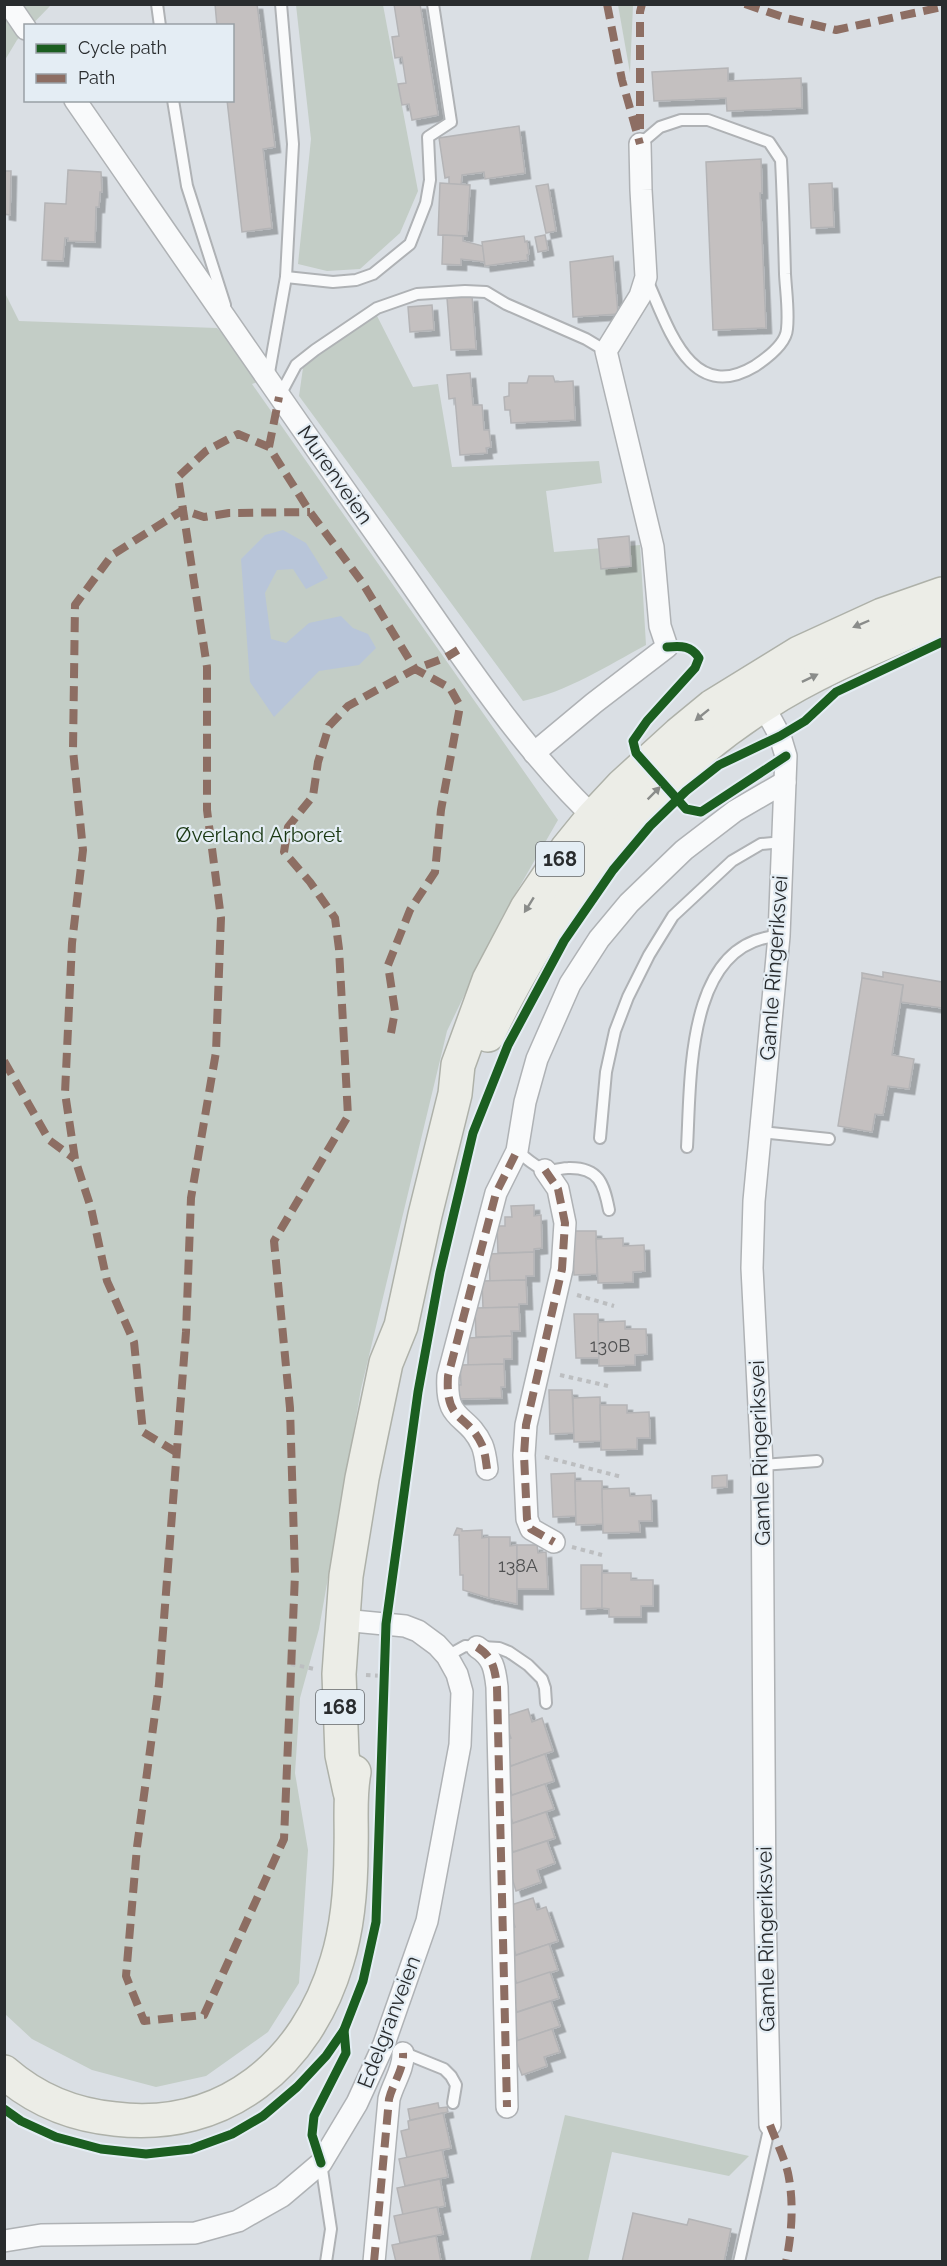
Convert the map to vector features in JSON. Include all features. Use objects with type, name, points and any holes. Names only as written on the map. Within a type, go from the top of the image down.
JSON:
[{"type":"main road","name":"168","points":[[757,693],[799,653],[882,615],[942,594]]},
{"type":"main road","name":"168","points":[[4,2072],[35,2095],[62,2108],[91,2117],[129,2121],[162,2121],[189,2116],[232,2099],[266,2076],[287,2056],[317,2013],[338,1958],[348,1905],[351,1850],[350,1792],[342,1755],[339,1674],[353,1621],[346,1576],[367,1445],[386,1363],[402,1326],[425,1215],[455,1094],[474,1067],[495,1019],[552,918],[578,881],[622,786],[713,706],[757,693],[797,685],[868,650],[942,618]]},
{"type":"street","points":[[9,4],[24,25]]},
{"type":"street","name":"Murenveien","points":[[76,102],[279,397],[534,753],[603,826]]},
{"type":"street","points":[[534,753],[667,647],[660,626],[653,547],[606,351],[614,334],[640,296],[646,278],[640,190],[640,144]]},
{"type":"street","name":"Gamle Ringeriksvei","points":[[757,693],[780,736],[786,756],[779,936],[754,1201],[752,1268],[762,1465],[765,1907],[770,2125]]},
{"type":"street","points":[[488,1469],[482,1445],[452,1409],[447,1394],[448,1376],[496,1193],[516,1151],[525,1102],[537,1059],[570,984],[599,939],[629,903],[684,850],[735,811],[785,783]]},
{"type":"street","points":[[545,1170],[558,1189],[565,1223],[562,1269],[526,1425],[524,1455],[527,1519],[531,1529],[554,1542]]},
{"type":"street","name":"Edelgranveien","points":[[4,2241],[41,2235],[195,2233],[238,2221],[282,2196],[321,2163],[393,2048],[427,1921],[460,1745],[462,1692],[457,1674],[447,1656],[418,1631],[405,1626],[353,1621]]},
{"type":"street","points":[[477,1647],[489,1656],[493,1663],[497,1687],[507,2107]]},
{"type":"street","points":[[374,2262],[389,2099],[393,2084],[404,2063],[393,2048]]},
{"type":"lane","points":[[157,4],[160,24]]},
{"type":"lane","points":[[268,378],[286,277],[293,144],[281,4]]},
{"type":"lane","points":[[286,277],[333,282],[356,280],[373,274],[410,244],[426,203],[430,180],[428,137],[451,122],[433,4]]},
{"type":"lane","points":[[173,102],[187,186],[231,326]]},
{"type":"lane","points":[[640,144],[660,127],[681,120],[708,120],[769,142],[781,160],[787,332],[771,356],[746,371],[723,377],[701,372],[686,360],[646,278]]},
{"type":"lane","points":[[279,397],[296,365],[315,350],[377,308],[417,294],[486,292],[506,304],[586,339],[606,351]]},
{"type":"lane","points":[[600,1138],[606,1072],[615,1031],[628,997],[649,955],[673,916],[732,861],[761,844],[783,842]]},
{"type":"lane","points":[[687,1147],[697,1019],[706,996],[717,974],[734,953],[762,937],[779,936]]},
{"type":"lane","points":[[760,1132],[830,1139]]},
{"type":"lane","points":[[516,1151],[545,1170],[572,1168],[588,1171],[598,1176],[605,1187],[609,1210]]},
{"type":"lane","points":[[762,1465],[817,1461]]},
{"type":"lane","points":[[447,1656],[465,1646],[499,1648],[528,1665],[544,1683],[546,1703]]},
{"type":"lane","points":[[393,2048],[448,2072],[456,2085],[453,2103]]},
{"type":"lane","points":[[739,2262],[770,2125]]},
{"type":"lane","points":[[321,2163],[331,2229],[326,2262]]},
{"type":"path","points":[[557,1289],[614,1306]]},
{"type":"path","points":[[538,1370],[608,1386]]},
{"type":"path","points":[[524,1455],[554,1458],[622,1477]]},
{"type":"path","points":[[554,1542],[602,1555]]},
{"type":"path","points":[[383,1687],[384,1665]]},
{"type":"green space","points":[[5,5],[51,5],[33,24],[24,24],[24,33],[5,60]]},
{"type":"green space","points":[[296,5],[383,5],[418,191],[400,233],[360,269],[327,271],[298,264],[311,139]]},
{"type":"green space","points":[[618,5],[633,5],[630,73]]},
{"type":"green space","name":"Øverland Arboret","points":[[4,291],[19,321],[217,328],[268,378],[252,384],[558,820],[502,917],[447,1031],[361,1389],[319,1629],[300,1698],[295,1773],[308,1850],[299,1983],[268,2032],[206,2076],[156,2087],[92,2070],[32,2039],[5,2014]]},
{"type":"green space","points":[[374,310],[413,387],[438,384],[452,467],[599,461],[602,483],[546,491],[554,552],[640,545],[646,645],[571,685],[523,701],[299,396],[303,368]]},
{"type":"green space","points":[[565,2115],[749,2156],[729,2176],[612,2152],[588,2261],[530,2261]]},
{"type":"water","points":[[283,530],[306,543],[328,578],[306,589],[293,569],[277,570],[265,593],[271,639],[286,643],[309,623],[341,616],[353,628],[368,634],[376,648],[359,665],[319,671],[274,717],[250,682],[241,559],[265,535]]},
{"type":"building","points":[[215,4],[257,4],[275,147],[263,149],[272,228],[242,232],[227,102],[234,102],[234,24],[217,24]]},
{"type":"building","points":[[394,4],[420,4],[438,115],[412,120],[409,104],[402,105],[398,84],[406,83],[402,57],[395,58],[392,37],[399,36]]},
{"type":"building","points":[[728,68],[728,81],[801,78],[802,108],[727,111],[726,98],[654,101],[652,72]]},
{"type":"building","points":[[519,126],[525,173],[485,179],[484,172],[462,175],[461,185],[449,184],[449,177],[445,178],[439,138]]},
{"type":"building","points":[[761,159],[762,193],[760,193],[766,328],[713,330],[706,162]]},
{"type":"building","points":[[68,170],[101,172],[102,192],[100,192],[99,207],[96,207],[95,242],[68,241],[68,238],[65,238],[63,261],[42,260],[45,203],[66,204]]},
{"type":"building","points":[[4,171],[11,171],[10,215],[4,214]]},
{"type":"building","points":[[440,183],[470,185],[467,236],[438,235]]},
{"type":"building","points":[[832,183],[834,227],[811,228],[809,184]]},
{"type":"building","points":[[548,184],[556,231],[546,233],[536,186]]},
{"type":"building","points":[[443,235],[463,236],[463,241],[483,246],[485,262],[461,259],[461,265],[442,264]]},
{"type":"building","points":[[545,235],[548,250],[538,252],[535,237]]},
{"type":"building","points":[[524,236],[525,242],[527,241],[528,260],[485,266],[482,242]]},
{"type":"building","points":[[613,256],[618,314],[573,317],[570,262]]},
{"type":"building","points":[[472,296],[476,349],[451,350],[447,298]]},
{"type":"building","points":[[432,305],[434,330],[410,332],[408,307]]},
{"type":"building","points":[[470,373],[473,405],[482,405],[484,430],[489,430],[491,447],[486,448],[487,453],[460,455],[455,398],[449,399],[447,375]]},
{"type":"building","points":[[529,376],[553,376],[555,382],[573,381],[575,420],[511,423],[510,410],[505,410],[504,397],[509,396],[509,383],[527,383]]},
{"type":"building","points":[[629,536],[631,566],[601,569],[598,539]]},
{"type":"building","points":[[883,972],[942,982],[942,1008],[901,1002],[903,985],[862,978],[862,973],[883,977]]},
{"type":"building","points":[[862,978],[903,985],[892,1055],[914,1059],[909,1089],[888,1086],[883,1115],[875,1114],[872,1132],[838,1126]]},
{"type":"building","points":[[534,1205],[534,1216],[541,1215],[542,1248],[534,1249],[534,1252],[498,1253],[497,1226],[505,1226],[505,1217],[512,1217],[511,1206]]},
{"type":"building","points":[[572,1231],[596,1231],[597,1274],[574,1275]]},
{"type":"building","points":[[623,1238],[623,1246],[644,1245],[645,1271],[633,1272],[633,1282],[598,1283],[596,1239]]},
{"type":"building","points":[[534,1252],[534,1276],[526,1276],[526,1280],[490,1281],[489,1254]]},
{"type":"building","points":[[526,1280],[527,1304],[519,1304],[519,1307],[483,1308],[482,1281]]},
{"type":"building","points":[[519,1307],[520,1331],[511,1331],[512,1336],[476,1337],[475,1308]]},
{"type":"building","points":[[574,1314],[598,1314],[599,1358],[576,1358]]},
{"type":"building","points":[[625,1321],[625,1329],[646,1329],[647,1354],[635,1355],[635,1365],[599,1366],[598,1322]]},
{"type":"building","points":[[512,1336],[512,1359],[504,1359],[504,1364],[468,1365],[468,1338]]},
{"type":"building","points":[[504,1364],[505,1387],[501,1387],[502,1398],[457,1399],[457,1385],[461,1385],[460,1365]]},
{"type":"building","points":[[549,1390],[572,1390],[574,1433],[550,1434]]},
{"type":"building","points":[[600,1397],[601,1441],[574,1442],[573,1398]]},
{"type":"building","points":[[600,1405],[627,1405],[627,1413],[649,1412],[650,1438],[637,1438],[637,1449],[601,1450]]},
{"type":"building","points":[[575,1473],[576,1516],[553,1517],[551,1474]]},
{"type":"building","points":[[727,1475],[727,1487],[712,1488],[712,1476]]},
{"type":"building","points":[[575,1481],[602,1481],[603,1524],[576,1525]]},
{"type":"building","points":[[629,1488],[630,1496],[651,1495],[652,1521],[639,1521],[640,1532],[603,1533],[602,1489]]},
{"type":"building","points":[[457,1528],[462,1531],[482,1530],[482,1538],[489,1537],[489,1598],[463,1590],[463,1575],[460,1575],[459,1535],[454,1535]]},
{"type":"building","points":[[489,1537],[510,1537],[510,1546],[517,1545],[517,1604],[489,1598]]},
{"type":"building","points":[[517,1545],[537,1545],[538,1553],[546,1552],[548,1589],[517,1589]]},
{"type":"building","points":[[581,1565],[602,1565],[602,1608],[581,1609]]},
{"type":"building","points":[[602,1573],[631,1573],[631,1580],[653,1580],[653,1606],[641,1606],[641,1617],[609,1617],[609,1609],[602,1608]]},
{"type":"building","points":[[528,1709],[532,1722],[542,1718],[553,1751],[511,1766],[503,1741],[511,1738],[503,1717]]},
{"type":"building","points":[[545,1754],[554,1781],[512,1795],[503,1769]]},
{"type":"building","points":[[545,1784],[554,1809],[513,1823],[504,1798]]},
{"type":"building","points":[[546,1812],[555,1838],[513,1852],[505,1826]]},
{"type":"building","points":[[547,1841],[555,1863],[537,1870],[541,1882],[516,1891],[505,1855]]},
{"type":"building","points":[[533,1898],[537,1910],[546,1907],[558,1941],[516,1955],[507,1929],[515,1927],[508,1906]]},
{"type":"building","points":[[549,1944],[558,1970],[517,1984],[508,1958]]},
{"type":"building","points":[[550,1972],[559,1998],[517,2012],[508,1986]]},
{"type":"building","points":[[551,2001],[560,2026],[518,2041],[509,2015]]},
{"type":"building","points":[[552,2029],[560,2052],[544,2057],[547,2066],[522,2075],[510,2043]]},
{"type":"building","points":[[438,2103],[439,2108],[447,2107],[448,2112],[410,2120],[408,2109]]},
{"type":"building","points":[[443,2113],[451,2148],[407,2158],[401,2131],[409,2129],[408,2121]]},
{"type":"building","points":[[442,2150],[448,2177],[405,2186],[399,2159]]},
{"type":"building","points":[[440,2179],[445,2206],[403,2215],[397,2188]]},
{"type":"building","points":[[437,2207],[443,2234],[400,2243],[394,2216]]},
{"type":"building","points":[[633,2213],[687,2225],[689,2219],[731,2229],[724,2262],[622,2262]]},
{"type":"building","points":[[436,2236],[441,2262],[396,2262],[392,2245]]},
{"type":"marked path","points":[[607,4],[622,80],[640,144]]},
{"type":"marked path","points":[[640,129],[640,12],[642,4]]},
{"type":"marked path","points":[[745,4],[786,18],[836,30],[942,7]]},
{"type":"marked path","points":[[269,447],[279,397]]},
{"type":"marked path","points":[[391,1033],[395,1011],[388,965],[410,910],[435,872],[441,810],[460,706],[450,688],[415,669],[362,582],[310,512],[269,447],[238,434],[206,451],[178,477],[207,667],[207,810],[221,918],[216,1052],[191,1198],[186,1332],[159,1684],[137,1847],[126,1976],[144,2021],[204,2015],[284,1839],[295,1574],[290,1408],[274,1241],[348,1116],[339,949],[335,918],[310,882],[284,852],[288,827],[313,796],[318,762],[329,726],[348,706],[415,669],[445,658],[458,650]]},
{"type":"marked path","points":[[176,1452],[143,1432],[134,1342],[107,1281],[91,1208],[75,1159],[65,1093],[72,943],[83,850],[73,750],[75,605],[112,555],[183,510],[204,517],[229,513],[310,512]]},
{"type":"marked path","points":[[4,1061],[49,1140],[75,1159]]},
{"type":"marked path","points":[[487,1469],[482,1445],[470,1427],[453,1410],[448,1391],[448,1376],[496,1193],[517,1151]]},
{"type":"marked path","points":[[545,1170],[558,1189],[565,1223],[562,1269],[526,1425],[524,1455],[527,1519],[531,1529],[554,1542]]},
{"type":"marked path","points":[[477,1647],[487,1655],[492,1664],[497,1687],[507,2107]]},
{"type":"marked path","points":[[374,2262],[389,2099],[402,2065],[403,2053]]},
{"type":"marked path","points":[[770,2125],[790,2184],[792,2218],[786,2262]]},
{"type":"cycle path","points":[[4,2109],[21,2121],[56,2137],[101,2149],[146,2154],[191,2149],[232,2134],[263,2116],[297,2087],[326,2056],[344,2030],[363,1981],[376,1922],[386,1624],[418,1392],[440,1272],[473,1133],[508,1045],[564,941],[613,870],[650,826],[686,791],[719,765],[780,736],[805,721],[836,692],[942,642]]},
{"type":"cycle path","points":[[667,647],[689,649],[699,658],[695,668],[647,721],[633,741],[636,753],[686,809],[701,812],[786,756]]},
{"type":"cycle path","points":[[321,2163],[312,2135],[314,2116],[346,2053],[344,2030]]}]
